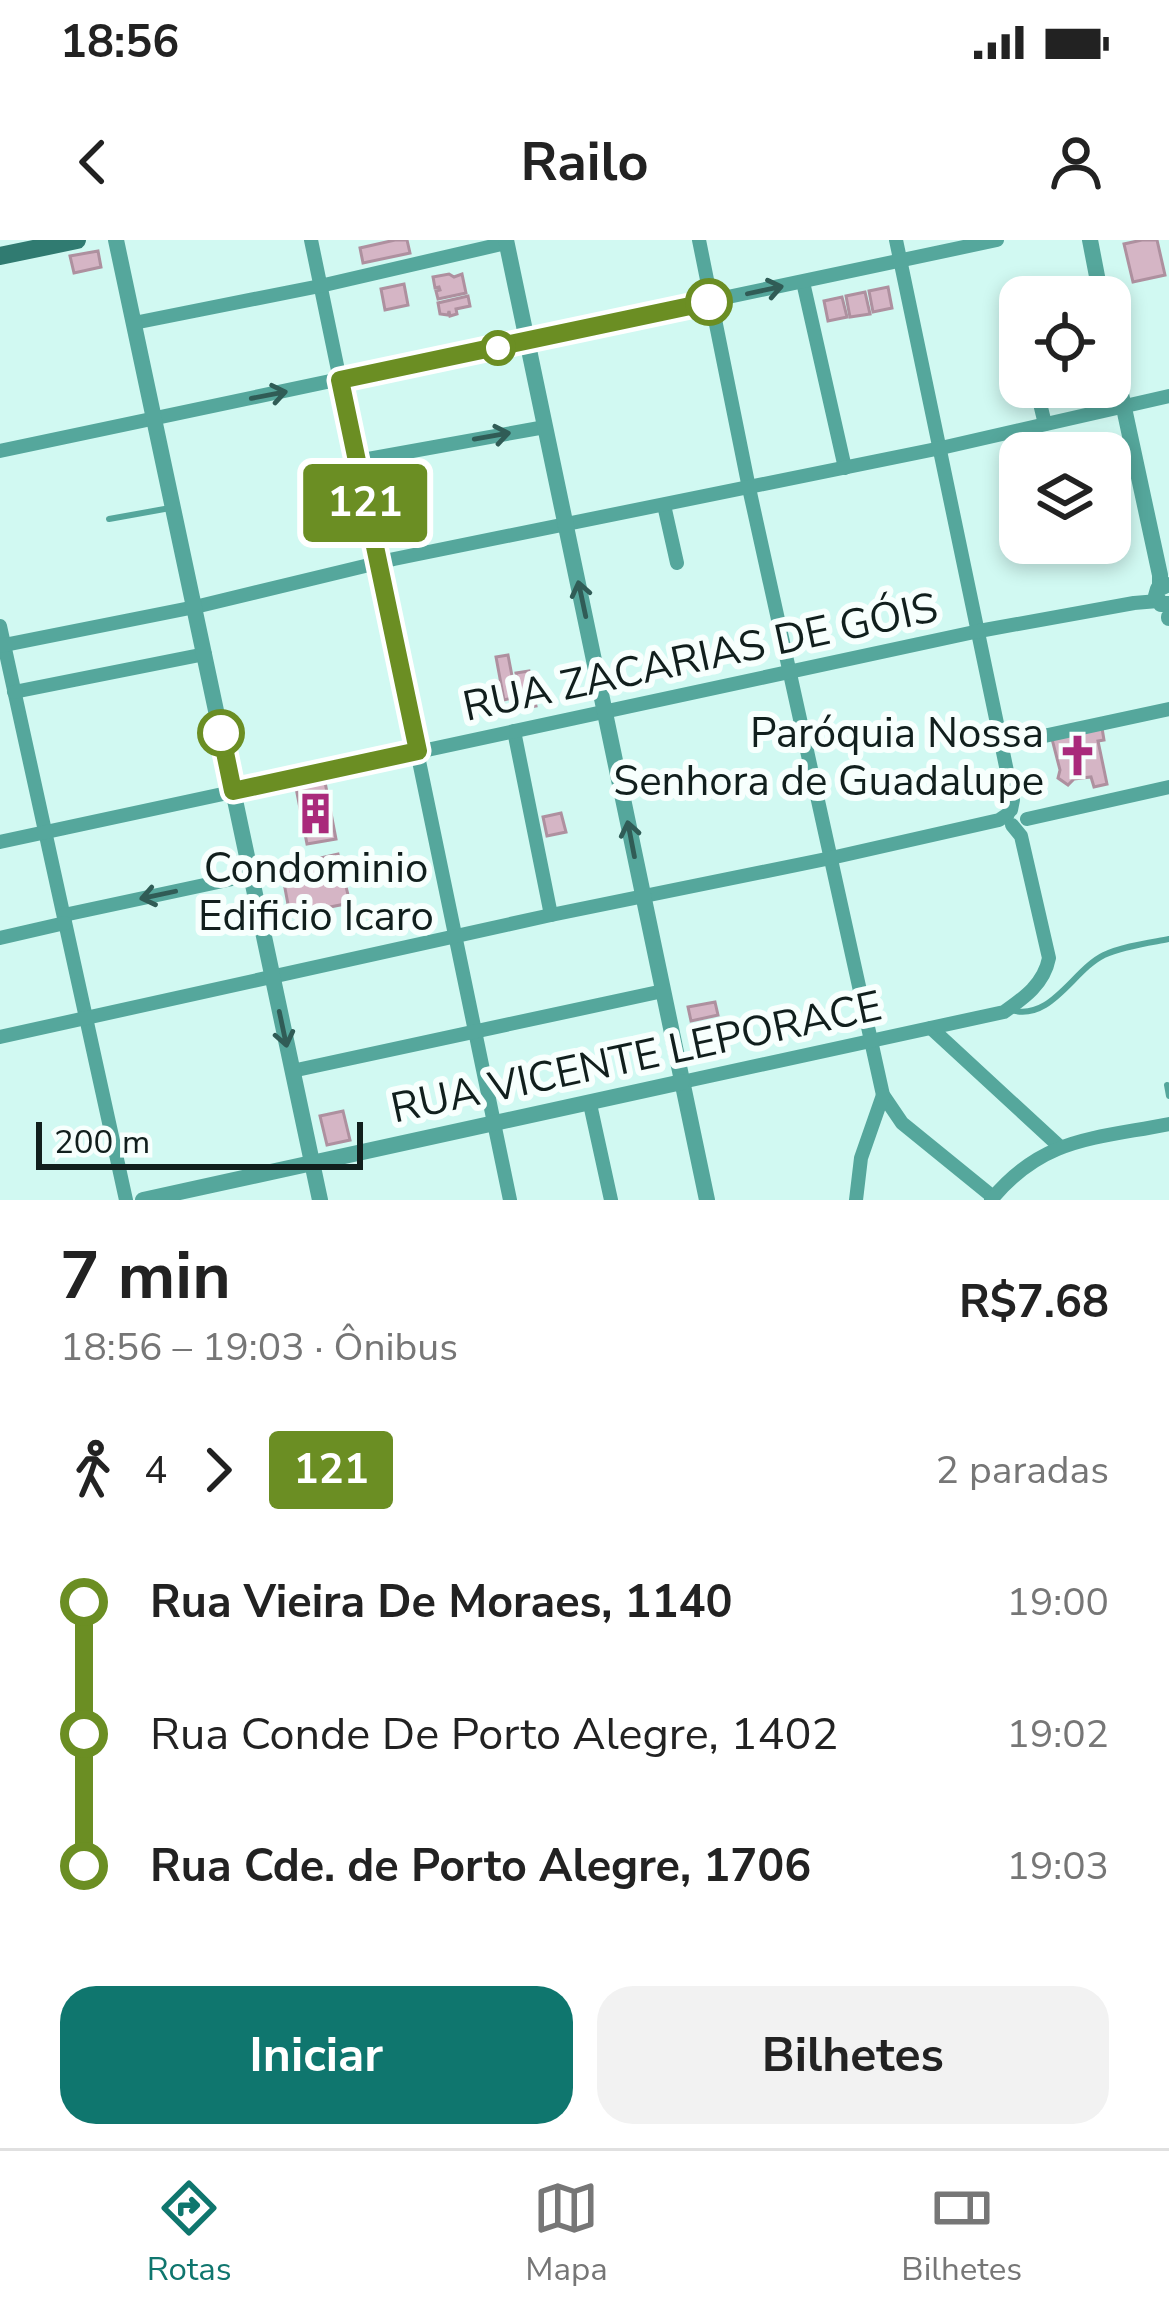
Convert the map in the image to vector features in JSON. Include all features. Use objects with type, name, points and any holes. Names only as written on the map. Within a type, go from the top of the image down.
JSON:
[{"type":"main road","points":[[0,256],[77,240]]},
{"type":"street","points":[[116,240],[320,1200]]},
{"type":"street","points":[[311,240],[510,1200]]},
{"type":"street","points":[[699,240],[748,488],[883,1094],[902,1123],[992,1198],[1018,1171],[1059,1146],[1169,1124]]},
{"type":"street","points":[[896,240],[1049,958],[1032,991],[1008,1009]]},
{"type":"street","points":[[0,451],[998,240]]},
{"type":"street","points":[[1090,240],[1097,276]]},
{"type":"street","points":[[134,322],[320,286],[506,242],[706,1200]]},
{"type":"street","points":[[803,282],[845,468]]},
{"type":"street","points":[[1131,403],[1169,396]]},
{"type":"street","points":[[1041,408],[1045,424]]},
{"type":"street","points":[[2,646],[195,607],[377,563],[941,448],[1110,408]]},
{"type":"street","points":[[1123,408],[1164,599]]},
{"type":"street","points":[[357,461],[545,427]]},
{"type":"street","points":[[664,505],[677,563]]},
{"type":"street","name":"RUA ZACARIAS DE GÓIS","points":[[0,842],[979,631],[1164,599]]},
{"type":"street","points":[[0,626],[127,1200]]},
{"type":"street","points":[[14,692],[205,654]]},
{"type":"street","points":[[1002,745],[1169,709]]},
{"type":"street","points":[[514,731],[551,915]]},
{"type":"street","points":[[0,1037],[551,915],[1169,788]]},
{"type":"street","points":[[0,938],[251,875]]},
{"type":"street","points":[[292,1071],[663,991]]},
{"type":"street","name":"RUA VICENTE LEPORACE","points":[[142,1200],[1008,1009]]},
{"type":"street","points":[[931,1028],[1059,1146]]},
{"type":"street","points":[[856,1200],[865,1141],[883,1094]]},
{"type":"street","points":[[590,1104],[610,1200]]},
{"type":"lane","points":[[109,519],[174,507]]},
{"type":"lane","points":[[1008,1009],[1018,1013],[1040,1009],[1108,953],[1169,939]]},
{"type":"lane","points":[[1167,1084],[1169,1096]]},
{"type":"building","points":[[407,240],[410,253],[363,263],[360,248]]},
{"type":"building","points":[[1157,240],[1165,275],[1133,282],[1124,244]]},
{"type":"building","points":[[98,251],[101,267],[74,273],[70,256]]},
{"type":"building","points":[[462,274],[466,293],[438,299],[436,291],[440,290],[433,277]]},
{"type":"building","points":[[404,284],[408,305],[385,310],[381,289]]},
{"type":"building","points":[[888,287],[892,308],[873,312],[869,291]]},
{"type":"building","points":[[865,292],[870,314],[850,317],[846,296]]},
{"type":"building","points":[[468,296],[470,306],[450,316],[449,311],[440,314],[438,303]]},
{"type":"building","points":[[842,297],[847,317],[828,321],[824,301]]},
{"type":"building","points":[[508,655],[516,697],[504,700],[496,657]]},
{"type":"building","points":[[529,671],[536,706],[523,708],[516,673]]},
{"type":"building","name":"Paróquia Nossa Senhora de Guadalupe","points":[[1102,728],[1104,740],[1098,741],[1107,784],[1094,787],[1091,777],[1074,779],[1068,785],[1058,778],[1052,739]]},
{"type":"building","name":"Condominio Edificio Icaro","points":[[325,782],[336,839],[307,844],[296,788]]},
{"type":"building","points":[[561,813],[566,832],[547,836],[543,817]]},
{"type":"building","points":[[338,854],[350,903],[290,915],[281,867]]},
{"type":"building","points":[[715,1002],[718,1015],[691,1021],[688,1007]]},
{"type":"building","points":[[343,1111],[350,1140],[327,1145],[320,1116]]},
{"type":"bus line","name":"121","points":[[221,733],[233,791],[418,751],[340,380],[709,302]]},
{"type":"place","name":"Paróquia Nossa Senhora de Guadalupe","points":[[1078,756]]},
{"type":"place","name":"Condominio Edificio Icaro","points":[[316,813]]}]
